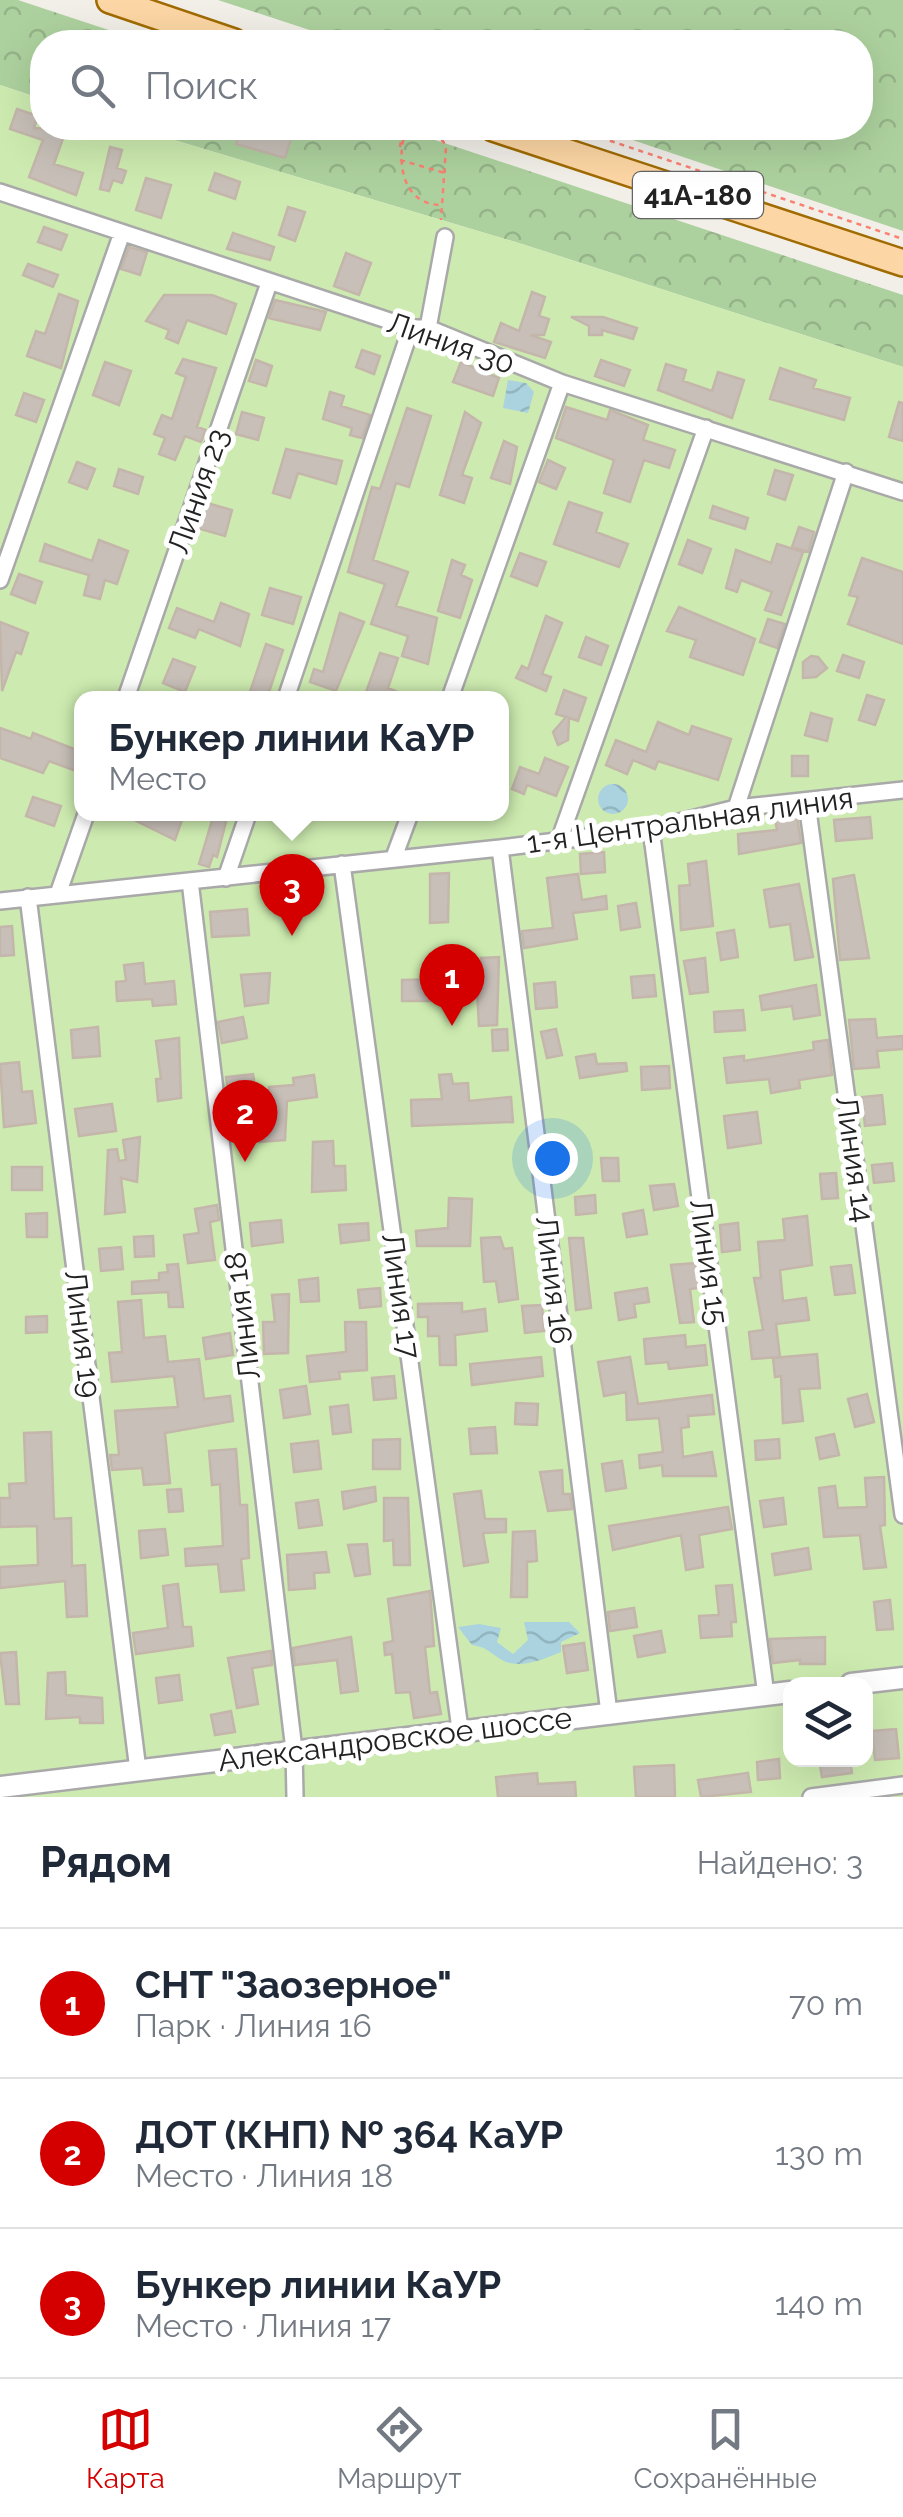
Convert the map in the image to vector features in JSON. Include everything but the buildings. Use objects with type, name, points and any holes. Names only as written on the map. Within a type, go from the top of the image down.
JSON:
[{"type":"main road","points":[[110,0],[199,30]]},
{"type":"main road","name":"41А-180","points":[[529,140],[903,263]]},
{"type":"street","name":"Линия 30","points":[[0,192],[270,284],[419,328],[562,383],[903,492]]},
{"type":"street","points":[[0,580],[122,233]]},
{"type":"street","points":[[289,691],[419,328],[445,237]]},
{"type":"street","name":"Линия 23","points":[[128,691],[270,284]]},
{"type":"street","points":[[452,691],[562,383]]},
{"type":"street","points":[[560,838],[706,428]]},
{"type":"street","points":[[736,808],[846,472]]},
{"type":"street","name":"1-я Центральная линия","points":[[0,901],[500,848],[651,828],[736,808],[903,790]]},
{"type":"street","name":"Линия 14","points":[[807,803],[903,1515]]},
{"type":"street","points":[[58,894],[84,821]]},
{"type":"street","points":[[226,878],[246,821]]},
{"type":"street","points":[[394,858],[407,821]]},
{"type":"street","name":"Линия 15","points":[[651,828],[766,1695]]},
{"type":"street","name":"Линия 16","points":[[500,848],[609,1714]]},
{"type":"street","name":"Линия 17","points":[[342,864],[460,1729]]},
{"type":"street","name":"Линия 18","points":[[190,881],[294,1750],[295,1797]]},
{"type":"street","name":"Линия 19","points":[[28,897],[138,1770]]},
{"type":"street","points":[[873,1681],[903,1678]]},
{"type":"street","name":"Александровское шоссе","points":[[0,1787],[783,1693]]},
{"type":"street","points":[[811,1797],[903,1786]]},
{"type":"path","points":[[402,140],[400,160],[407,187],[431,205],[439,205]]},
{"type":"path","points":[[440,140],[446,173],[439,205],[445,237]]},
{"type":"path","points":[[608,140],[903,239]]},
{"type":"path","points":[[400,160],[446,173]]},
{"type":"green space","points":[[0,0],[18,0],[109,30],[30,30],[30,95],[0,85]]},
{"type":"green space","points":[[218,0],[903,0],[903,231],[633,140],[873,140],[873,30],[309,30]]},
{"type":"green space","points":[[0,85],[30,95],[30,140],[174,140],[522,244],[903,367],[903,1797],[0,1797]]},
{"type":"green space","points":[[174,140],[435,140],[903,295],[903,367],[522,244]]},
{"type":"water","points":[[508,380],[526,383],[534,392],[528,413],[503,408]]},
{"type":"water","points":[[613,784],[624,788],[628,799],[624,810],[613,814],[602,810],[598,799],[602,788]]},
{"type":"water","points":[[524,1622],[569,1622],[580,1633],[561,1642],[561,1652],[516,1664],[472,1645],[458,1627],[479,1624],[501,1628],[497,1642],[513,1654],[528,1640]]},
{"type":"place","name":"Бункер линии КаУР","points":[[292,936]]},
{"type":"place","name":"СНТ \"Заозерное\"","points":[[452,1026]]},
{"type":"place","name":"ДОТ (КНП) № 364 КаУР","points":[[245,1162]]}]
